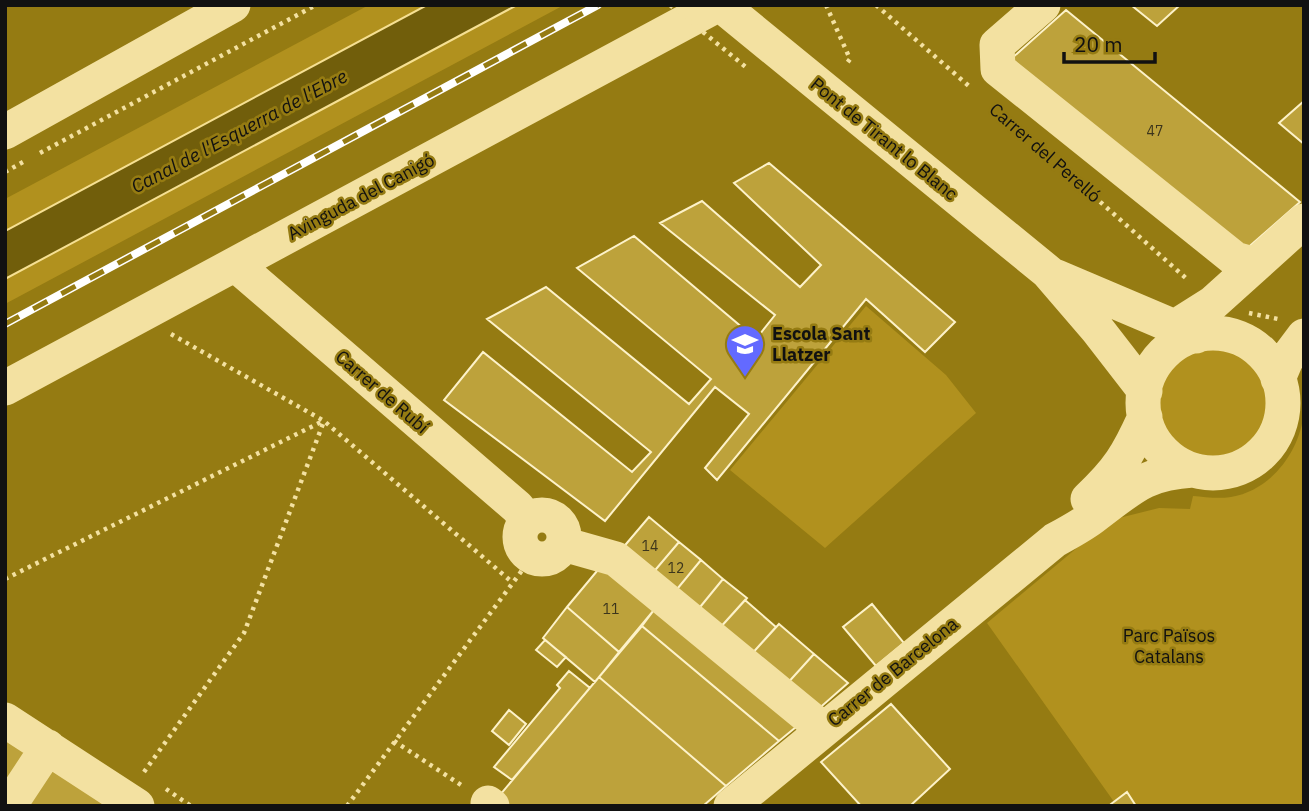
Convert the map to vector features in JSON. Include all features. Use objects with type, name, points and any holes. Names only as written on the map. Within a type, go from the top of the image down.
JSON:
[{"type":"street","points":[[5,132],[200,16],[233,5]]},
{"type":"street","name":"Pont de Tirant lo Blanc","points":[[719,5],[757,55],[1048,272]]},
{"type":"street","name":"Avinguda del Canigó","points":[[5,388],[719,5]]},
{"type":"street","name":"Carrer del Perelló","points":[[1043,5],[997,46],[998,69],[1235,259],[1253,264]]},
{"type":"street","points":[[1145,404],[1151,372],[1162,356],[1178,343],[1185,332],[1253,264],[1304,221]]},
{"type":"street","name":"Carrer de Rubí","points":[[236,265],[517,507],[528,520],[520,530],[524,552],[536,561]]},
{"type":"street","points":[[1048,272],[1185,332],[1226,335],[1245,342],[1262,354],[1278,379],[1282,412],[1277,433],[1264,451],[1237,469],[1215,473],[1193,470],[1171,459],[1154,441],[1145,404],[1097,329],[1048,272]]},
{"type":"street","points":[[1278,379],[1297,326]]},
{"type":"street","name":"Carrer de Barcelona","points":[[1055,540],[1080,506],[1112,476],[1129,451],[1145,404]]},
{"type":"street","name":"Carrer de Barcelona","points":[[731,806],[1055,540],[1091,519],[1124,491],[1149,477],[1170,471],[1193,470]]},
{"type":"street","points":[[536,561],[616,559],[823,729]]},
{"type":"street","points":[[5,720],[132,802]]},
{"type":"street","points":[[9,806],[48,747]]},
{"type":"path","points":[[39,154],[316,5]]},
{"type":"path","points":[[670,5],[757,55]]},
{"type":"path","points":[[826,5],[850,59]]},
{"type":"path","name":"Carrer del Perelló","points":[[876,5],[977,93]]},
{"type":"path","name":"Carrer del Perelló","points":[[1037,146],[1213,303]]},
{"type":"path","points":[[5,172],[28,160]]},
{"type":"path","points":[[1213,303],[1297,326]]},
{"type":"path","points":[[140,316],[324,421],[536,561],[394,741],[347,806]]},
{"type":"path","points":[[5,579],[324,421]]},
{"type":"path","points":[[132,802],[244,633],[324,421]]},
{"type":"path","points":[[394,741],[490,804]]},
{"type":"green space","points":[[369,5],[427,5],[5,231],[5,199]]},
{"type":"green space","points":[[517,5],[564,5],[5,304],[5,279]]},
{"type":"green space","points":[[866,306],[946,375],[976,413],[825,548],[730,470]]},
{"type":"green space","points":[[1213,345],[1235,350],[1254,362],[1266,381],[1271,403],[1266,425],[1254,444],[1235,456],[1213,461],[1191,456],[1172,444],[1160,425],[1155,403],[1160,381],[1172,362],[1191,350]]},
{"type":"green space","name":"Parc Països Catalans","points":[[1304,412],[1304,806],[1117,806],[987,623],[1090,537],[1119,518],[1159,508],[1190,509],[1193,496],[1231,497],[1259,486],[1271,477],[1290,454],[1297,441]]},
{"type":"water","name":"Canal de l'Esquerra de l'Ebre","points":[[427,5],[517,5],[5,279],[5,231]]},
{"type":"building","points":[[1131,5],[1180,5],[1157,26]]},
{"type":"building","points":[[1066,10],[1300,202],[1244,251],[1011,59]]},
{"type":"building","points":[[1304,101],[1304,144],[1279,123]]},
{"type":"building","points":[[769,163],[955,322],[925,352],[866,299],[717,480],[705,468],[749,414],[715,387],[605,521],[444,400],[483,352],[632,472],[651,452],[487,319],[546,287],[689,404],[711,379],[577,268],[634,236],[756,339],[775,315],[660,223],[702,201],[800,287],[821,265],[734,183]]},
{"type":"building","points":[[649,517],[679,542],[651,575],[621,550]]},
{"type":"building","points":[[679,542],[701,560],[673,594],[651,575]]},
{"type":"building","points":[[701,560],[723,579],[696,612],[673,594]]},
{"type":"building","points":[[602,565],[654,610],[619,652],[567,607]]},
{"type":"building","points":[[723,579],[747,598],[718,630],[696,612]]},
{"type":"building","points":[[745,600],[776,627],[749,657],[718,630]]},
{"type":"building","points":[[872,604],[904,643],[876,666],[843,627]]},
{"type":"building","points":[[567,607],[619,652],[595,682],[543,638]]},
{"type":"building","points":[[654,610],[796,727],[779,741],[642,626]]},
{"type":"building","points":[[779,624],[814,654],[785,686],[749,657]]},
{"type":"building","points":[[642,626],[779,741],[726,786],[599,677]]},
{"type":"building","points":[[545,640],[566,657],[557,667],[536,650]]},
{"type":"building","points":[[814,654],[848,683],[815,712],[785,686]]},
{"type":"building","points":[[569,671],[590,688],[512,780],[494,767],[560,688],[557,685]]},
{"type":"building","points":[[599,677],[726,786],[703,806],[499,806],[494,802]]},
{"type":"building","points":[[891,704],[950,769],[910,806],[861,806],[821,762]]},
{"type":"building","points":[[509,710],[526,724],[509,745],[492,731]]},
{"type":"building","points":[[5,735],[30,752],[5,790]]},
{"type":"building","points":[[50,763],[114,806],[22,806]]},
{"type":"building","points":[[1127,792],[1136,806],[1112,806],[1111,804]]},
{"type":"railway","points":[[5,324],[598,5]]},
{"type":"place","name":"Escola Sant Llatzer","points":[[745,378]]}]
